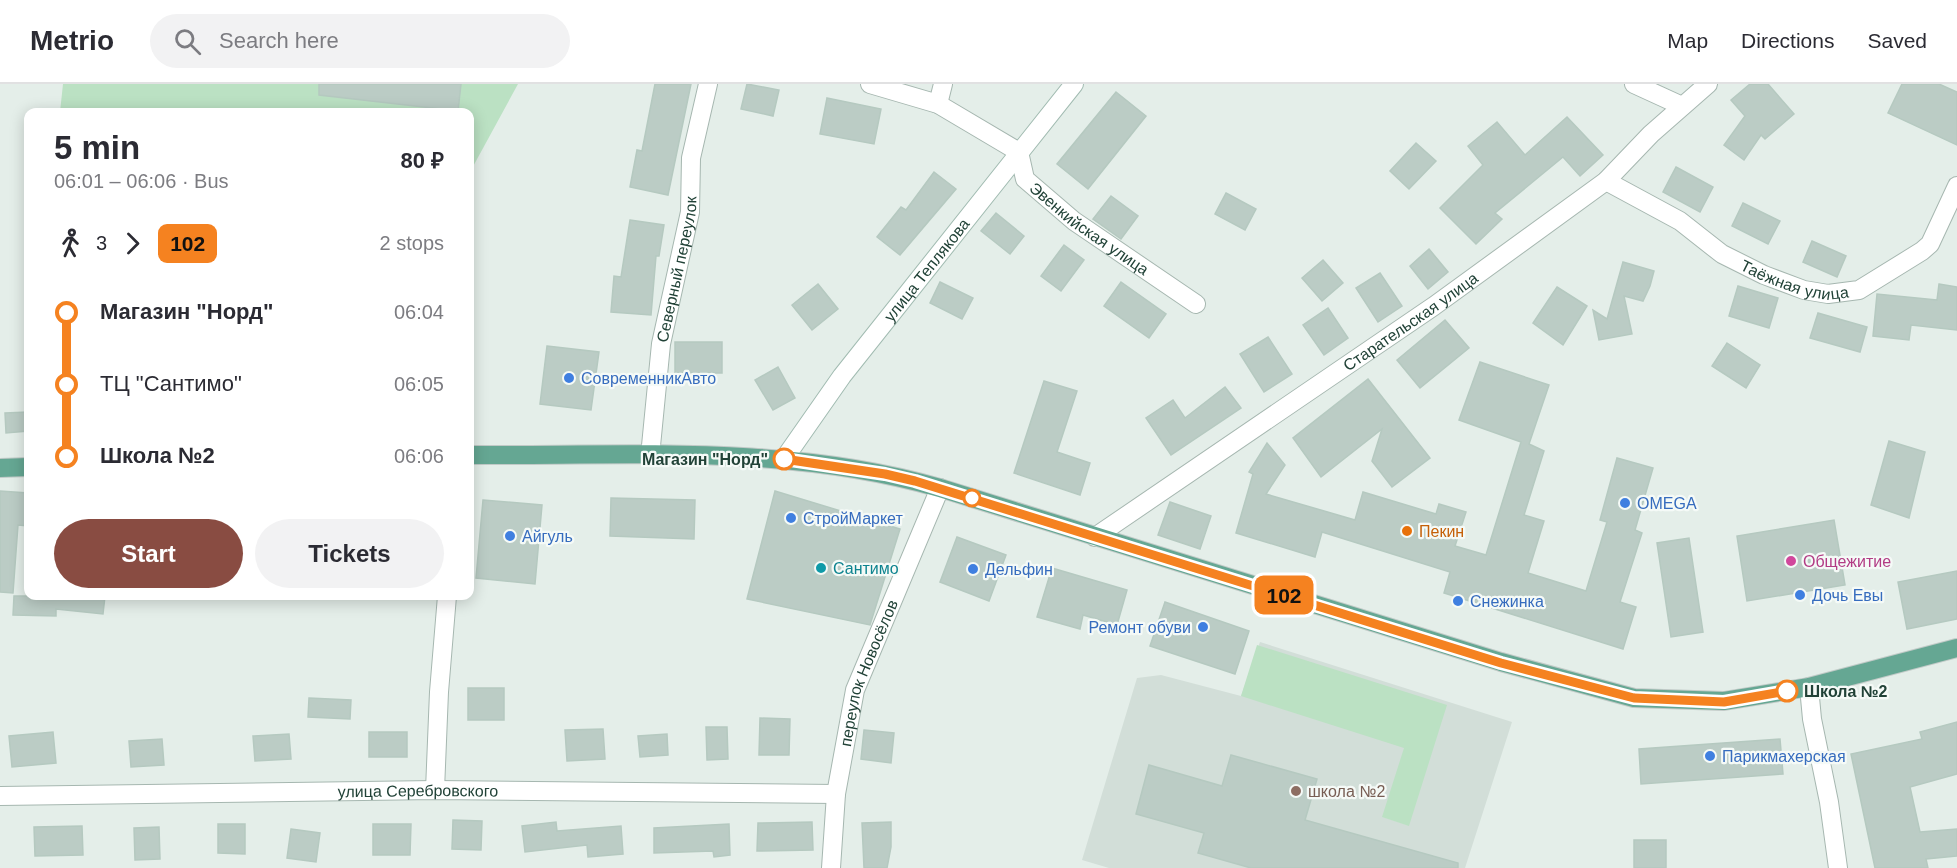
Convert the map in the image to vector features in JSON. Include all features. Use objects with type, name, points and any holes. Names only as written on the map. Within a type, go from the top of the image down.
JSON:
[{"type":"main road","points":[[474,455],[784,459],[885,474],[940,488],[1501,663],[1634,698],[1724,702],[1809,687],[1957,648]]},
{"type":"main road","points":[[0,468],[24,467]]},
{"type":"street","name":"Северный переулок","points":[[650,456],[662,344],[690,212],[690,158],[708,84]]},
{"type":"street","points":[[870,84],[938,104],[1019,152]]},
{"type":"street","points":[[938,104],[943,84]]},
{"type":"street","name":"улица Теплякова","points":[[784,459],[842,376],[1074,84]]},
{"type":"street","points":[[1634,84],[1682,106]]},
{"type":"street","name":"Старательская улица","points":[[1095,537],[1434,306],[1606,181],[1682,106],[1708,84]]},
{"type":"street","name":"Эвенкийская улица","points":[[1019,152],[1025,179],[1074,221],[1196,304]]},
{"type":"street","name":"Таёжная улица","points":[[1606,181],[1680,221],[1722,254],[1764,275],[1804,290],[1828,294],[1859,290],[1922,251],[1930,244],[1957,186]]},
{"type":"street","name":"переулок Новосёлов","points":[[831,868],[836,794],[855,690],[940,488]]},
{"type":"street","points":[[435,790],[439,692],[447,600]]},
{"type":"street","points":[[1809,687],[1812,719],[1829,802],[1838,868]]},
{"type":"street","name":"улица Серебровского","points":[[0,796],[435,790],[836,794]]},
{"type":"shaded area","name":"школа №2","points":[[1260,642],[1512,722],[1465,868],[1109,868],[1082,860],[1137,678],[1161,675],[1241,696]]},
{"type":"green space","points":[[63,84],[518,84],[474,165],[474,108],[60,108]]},
{"type":"green space","points":[[1257,645],[1447,705],[1409,826],[1382,817],[1404,748],[1241,696]]},
{"type":"building","points":[[319,84],[461,84],[458,108],[432,108],[319,95]]},
{"type":"building","points":[[655,84],[691,84],[668,195],[630,187],[637,150],[642,151]]},
{"type":"building","points":[[747,84],[779,90],[773,116],[741,109]]},
{"type":"building","points":[[1750,84],[1768,84],[1794,114],[1765,139],[1761,135],[1744,160],[1724,145],[1745,116],[1731,100]]},
{"type":"building","points":[[1902,84],[1939,84],[1957,92],[1957,145],[1888,113]]},
{"type":"building","points":[[1116,92],[1146,116],[1088,189],[1057,164]]},
{"type":"building","points":[[827,98],[881,109],[874,144],[820,134]]},
{"type":"building","points":[[1567,117],[1603,155],[1580,176],[1563,157],[1495,213],[1502,219],[1476,244],[1440,208],[1483,165],[1468,146],[1497,122],[1525,155]]},
{"type":"building","points":[[1416,143],[1436,161],[1409,189],[1390,171]]},
{"type":"building","points":[[1676,167],[1713,187],[1700,212],[1663,192]]},
{"type":"building","points":[[934,172],[956,189],[900,255],[877,237],[901,207],[906,210]]},
{"type":"building","points":[[1226,193],[1256,209],[1245,230],[1215,214]]},
{"type":"building","points":[[1111,196],[1138,216],[1121,239],[1093,219]]},
{"type":"building","points":[[1743,203],[1780,221],[1768,244],[1732,226]]},
{"type":"building","points":[[996,213],[1024,236],[1010,254],[981,231]]},
{"type":"building","points":[[630,220],[664,225],[659,256],[656,256],[651,315],[611,312],[614,276],[621,277]]},
{"type":"building","points":[[1812,241],[1846,256],[1837,277],[1803,262]]},
{"type":"building","points":[[1064,245],[1084,260],[1061,291],[1041,276]]},
{"type":"building","points":[[1429,249],[1448,272],[1428,289],[1410,266]]},
{"type":"building","points":[[1323,260],[1343,283],[1322,301],[1302,278]]},
{"type":"building","points":[[1623,262],[1654,271],[1650,286],[1643,301],[1624,296],[1632,334],[1599,340],[1593,310],[1607,319]]},
{"type":"building","points":[[1380,273],[1402,306],[1378,322],[1356,288]]},
{"type":"building","points":[[940,282],[973,298],[962,319],[930,303]]},
{"type":"building","points":[[1121,282],[1166,314],[1149,338],[1104,306]]},
{"type":"building","points":[[818,284],[838,309],[812,330],[792,305]]},
{"type":"building","points":[[1939,284],[1957,287],[1957,330],[1911,325],[1909,340],[1873,336],[1877,294],[1937,300]]},
{"type":"building","points":[[1738,286],[1778,298],[1769,328],[1729,316]]},
{"type":"building","points":[[1557,287],[1587,306],[1563,345],[1533,323]]},
{"type":"building","points":[[1328,308],[1348,338],[1324,355],[1303,325]]},
{"type":"building","points":[[1818,313],[1867,327],[1860,352],[1810,338]]},
{"type":"building","points":[[1445,320],[1469,348],[1420,388],[1397,360]]},
{"type":"building","points":[[1268,337],[1292,374],[1264,392],[1240,354]]},
{"type":"building","points":[[675,342],[722,342],[722,373],[675,373]]},
{"type":"building","points":[[1727,343],[1760,365],[1746,388],[1712,366]]},
{"type":"building","name":"СовременникАвто","points":[[547,346],[599,352],[591,410],[540,404]]},
{"type":"building","points":[[1480,362],[1549,385],[1529,444],[1544,451],[1524,515],[1544,521],[1528,573],[1586,591],[1607,522],[1600,520],[1617,458],[1653,468],[1635,530],[1642,533],[1620,602],[1636,607],[1623,649],[1444,593],[1450,572],[1322,532],[1315,557],[1236,533],[1253,474],[1249,472],[1267,443],[1285,465],[1266,494],[1355,520],[1363,492],[1436,514],[1439,504],[1466,512],[1455,546],[1486,555],[1521,442],[1459,420]]},
{"type":"building","points":[[778,367],[795,398],[773,410],[755,380]]},
{"type":"building","points":[[1368,379],[1430,458],[1392,487],[1372,461],[1382,429],[1321,477],[1293,438]]},
{"type":"building","points":[[1044,381],[1077,391],[1057,452],[1090,463],[1080,495],[1014,473]]},
{"type":"building","points":[[1225,387],[1241,408],[1171,455],[1146,418],[1173,400],[1185,418]]},
{"type":"building","points":[[24,412],[24,431],[6,433],[5,413]]},
{"type":"building","points":[[1889,441],[1925,452],[1909,518],[1871,505]]},
{"type":"building","points":[[0,491],[24,493],[24,526],[18,525],[13,593],[0,592]]},
{"type":"building","name":"Сантимо","points":[[775,491],[900,529],[870,625],[747,599]]},
{"type":"building","points":[[611,498],[695,500],[694,539],[610,536]]},
{"type":"building","name":"Айгуль","points":[[483,500],[542,505],[535,584],[476,578]]},
{"type":"building","points":[[1170,502],[1211,516],[1200,549],[1158,535]]},
{"type":"building","name":"Общежитие","points":[[1834,520],[1845,585],[1747,601],[1737,536]]},
{"type":"building","name":"Дельфин","points":[[957,537],[1006,555],[989,601],[940,582]]},
{"type":"building","points":[[1689,538],[1703,632],[1671,637],[1657,543]]},
{"type":"building","points":[[1052,568],[1127,590],[1117,625],[1083,615],[1080,629],[1037,617]]},
{"type":"building","points":[[1957,571],[1957,619],[1907,629],[1898,582]]},
{"type":"building","points":[[14,596],[24,596],[24,600],[105,600],[103,614],[56,609],[56,616],[13,615]]},
{"type":"building","points":[[1165,602],[1249,631],[1235,674],[1150,646]]},
{"type":"building","points":[[468,688],[504,688],[504,720],[468,720]]},
{"type":"building","points":[[309,698],[351,700],[350,719],[308,717]]},
{"type":"building","points":[[760,718],[790,719],[789,755],[759,755]]},
{"type":"building","points":[[1957,722],[1957,774],[1910,787],[1920,832],[1957,829],[1957,856],[1926,859],[1928,868],[1875,868],[1851,754],[1922,739],[1920,732]]},
{"type":"building","points":[[706,727],[727,727],[728,759],[707,760]]},
{"type":"building","points":[[603,729],[605,759],[567,761],[565,730]]},
{"type":"building","points":[[864,730],[894,733],[891,763],[861,759]]},
{"type":"building","points":[[53,732],[56,763],[12,767],[9,736]]},
{"type":"building","points":[[369,732],[407,732],[407,757],[369,757]]},
{"type":"building","points":[[289,734],[291,759],[255,761],[253,736]]},
{"type":"building","points":[[667,734],[668,755],[640,757],[638,736]]},
{"type":"building","points":[[162,739],[164,765],[131,767],[129,741]]},
{"type":"building","points":[[1780,739],[1783,774],[1641,784],[1639,749]]},
{"type":"building","points":[[1231,755],[1317,779],[1305,820],[1458,863],[1458,868],[1251,868],[1198,853],[1204,833],[1136,814],[1149,765],[1222,786]]},
{"type":"building","points":[[453,820],[482,821],[481,850],[452,849]]},
{"type":"building","points":[[556,822],[557,831],[621,826],[623,854],[588,857],[587,845],[525,852],[522,826]]},
{"type":"building","points":[[812,822],[813,850],[757,851],[758,823]]},
{"type":"building","points":[[891,822],[891,847],[887,868],[864,868],[862,823]]},
{"type":"building","points":[[218,824],[245,824],[245,854],[218,853]]},
{"type":"building","points":[[373,824],[411,824],[410,855],[373,855]]},
{"type":"building","points":[[729,824],[730,855],[714,857],[713,851],[654,853],[654,828]]},
{"type":"building","points":[[82,826],[83,855],[35,856],[34,827]]},
{"type":"building","points":[[159,827],[160,859],[135,860],[134,828]]},
{"type":"building","points":[[291,829],[320,833],[316,862],[287,858]]},
{"type":"building","points":[[1634,840],[1666,840],[1666,868],[1634,868]]},
{"type":"bus line","name":"102","points":[[784,459],[885,474],[940,488],[1157,558],[1306,601],[1501,663],[1634,698],[1724,702],[1787,691]]},
{"type":"place","name":"СовременникАвто","points":[[569,378]]},
{"type":"place","name":"Магазин \"Норд\"","points":[[784,459]]},
{"type":"place","name":"OMEGA","points":[[1625,503]]},
{"type":"place","name":"СтройМаркет","points":[[791,518]]},
{"type":"place","name":"Пекин","points":[[1407,531]]},
{"type":"place","name":"Айгуль","points":[[510,536]]},
{"type":"place","name":"Общежитие","points":[[1791,561]]},
{"type":"place","name":"Сантимо","points":[[821,568]]},
{"type":"place","name":"Дельфин","points":[[973,569]]},
{"type":"place","name":"Дочь Евы","points":[[1800,595]]},
{"type":"place","name":"Снежинка","points":[[1458,601]]},
{"type":"place","name":"Ремонт обуви","points":[[1203,627]]},
{"type":"place","name":"Школа №2","points":[[1787,691]]},
{"type":"place","name":"Парикмахерская","points":[[1710,756]]},
{"type":"place","name":"школа №2","points":[[1296,791]]}]
